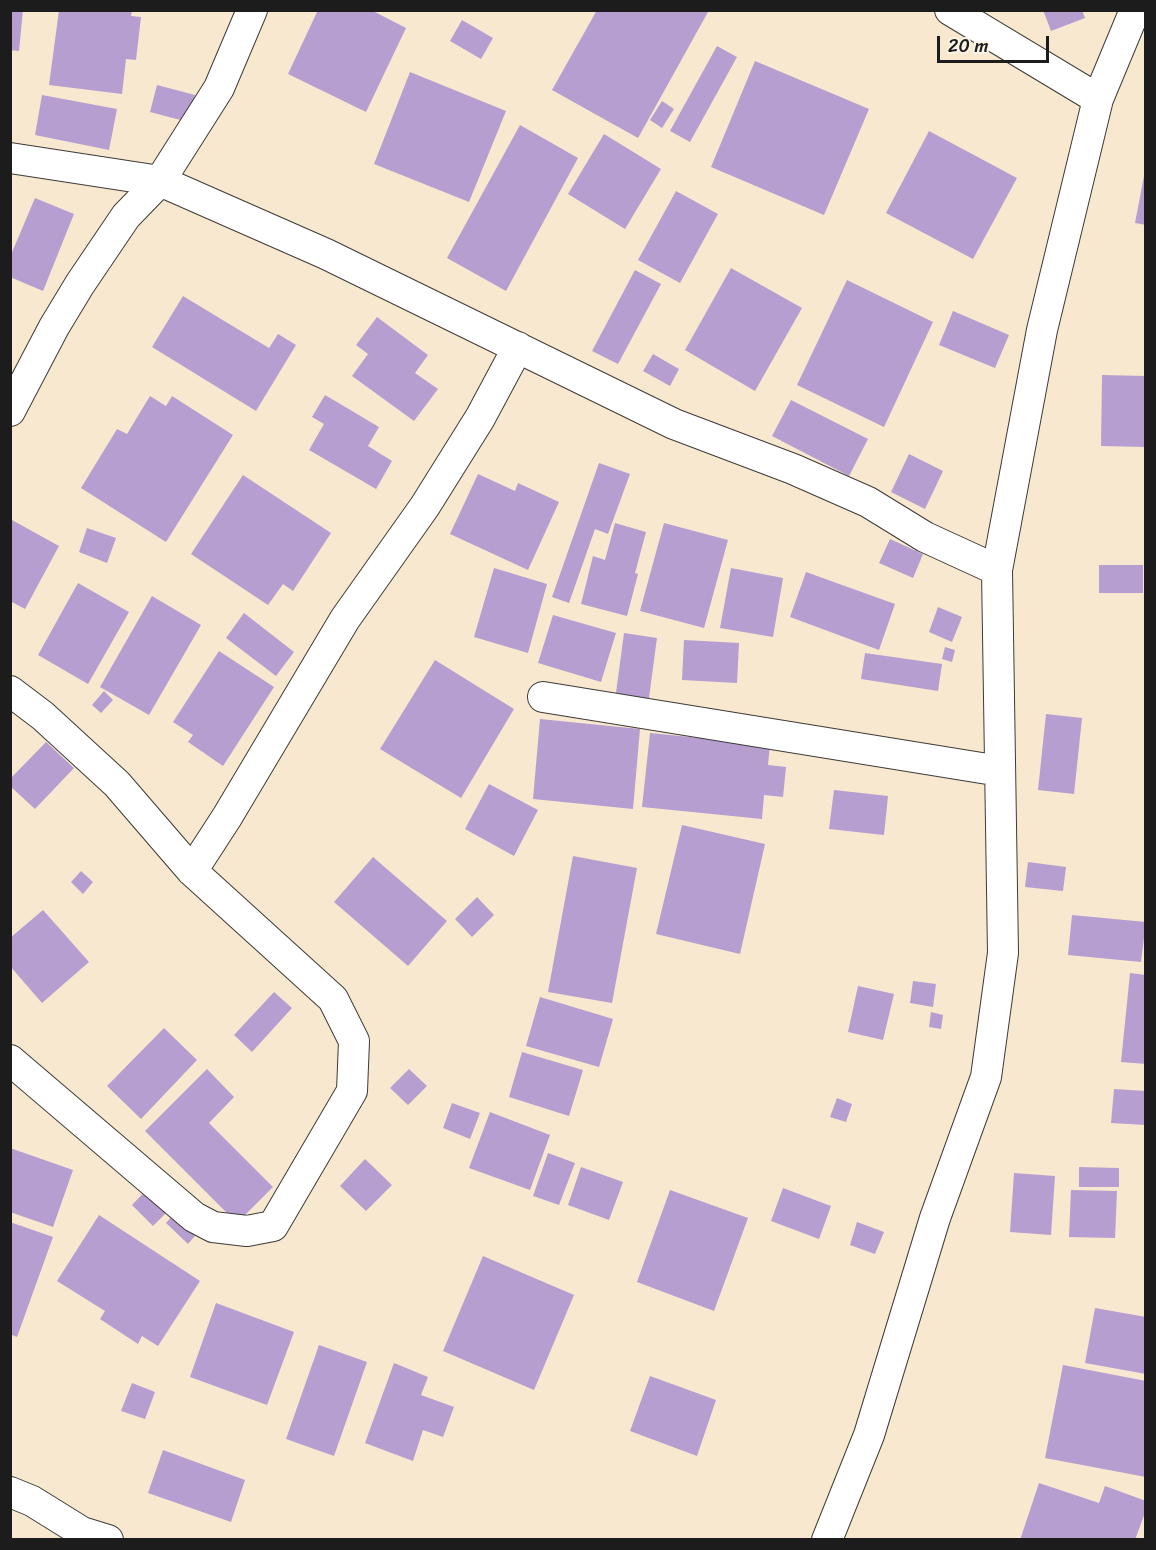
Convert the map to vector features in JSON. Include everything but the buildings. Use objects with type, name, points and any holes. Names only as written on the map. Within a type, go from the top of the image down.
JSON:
[{"type":"street","points":[[10,411],[54,327],[80,284],[126,216],[160,181],[219,88],[252,10]]},
{"type":"street","points":[[950,10],[1098,99]]},
{"type":"street","points":[[827,1539],[869,1435],[935,1218],[986,1077],[1003,953],[997,570],[1042,330],[1098,99],[1135,10]]},
{"type":"street","points":[[10,158],[160,181],[326,254],[674,424],[793,469],[868,502],[926,537],[997,570]]},
{"type":"street","points":[[192,871],[227,817],[345,619],[425,506],[480,418],[518,348]]},
{"type":"street","points":[[10,691],[43,716],[117,784],[192,871],[333,999],[354,1041],[352,1092],[273,1226],[247,1231],[213,1227],[194,1217],[10,1060]]},
{"type":"street","points":[[543,697],[1000,771]]},
{"type":"street","points":[[10,1492],[32,1501],[90,1537]]}]
